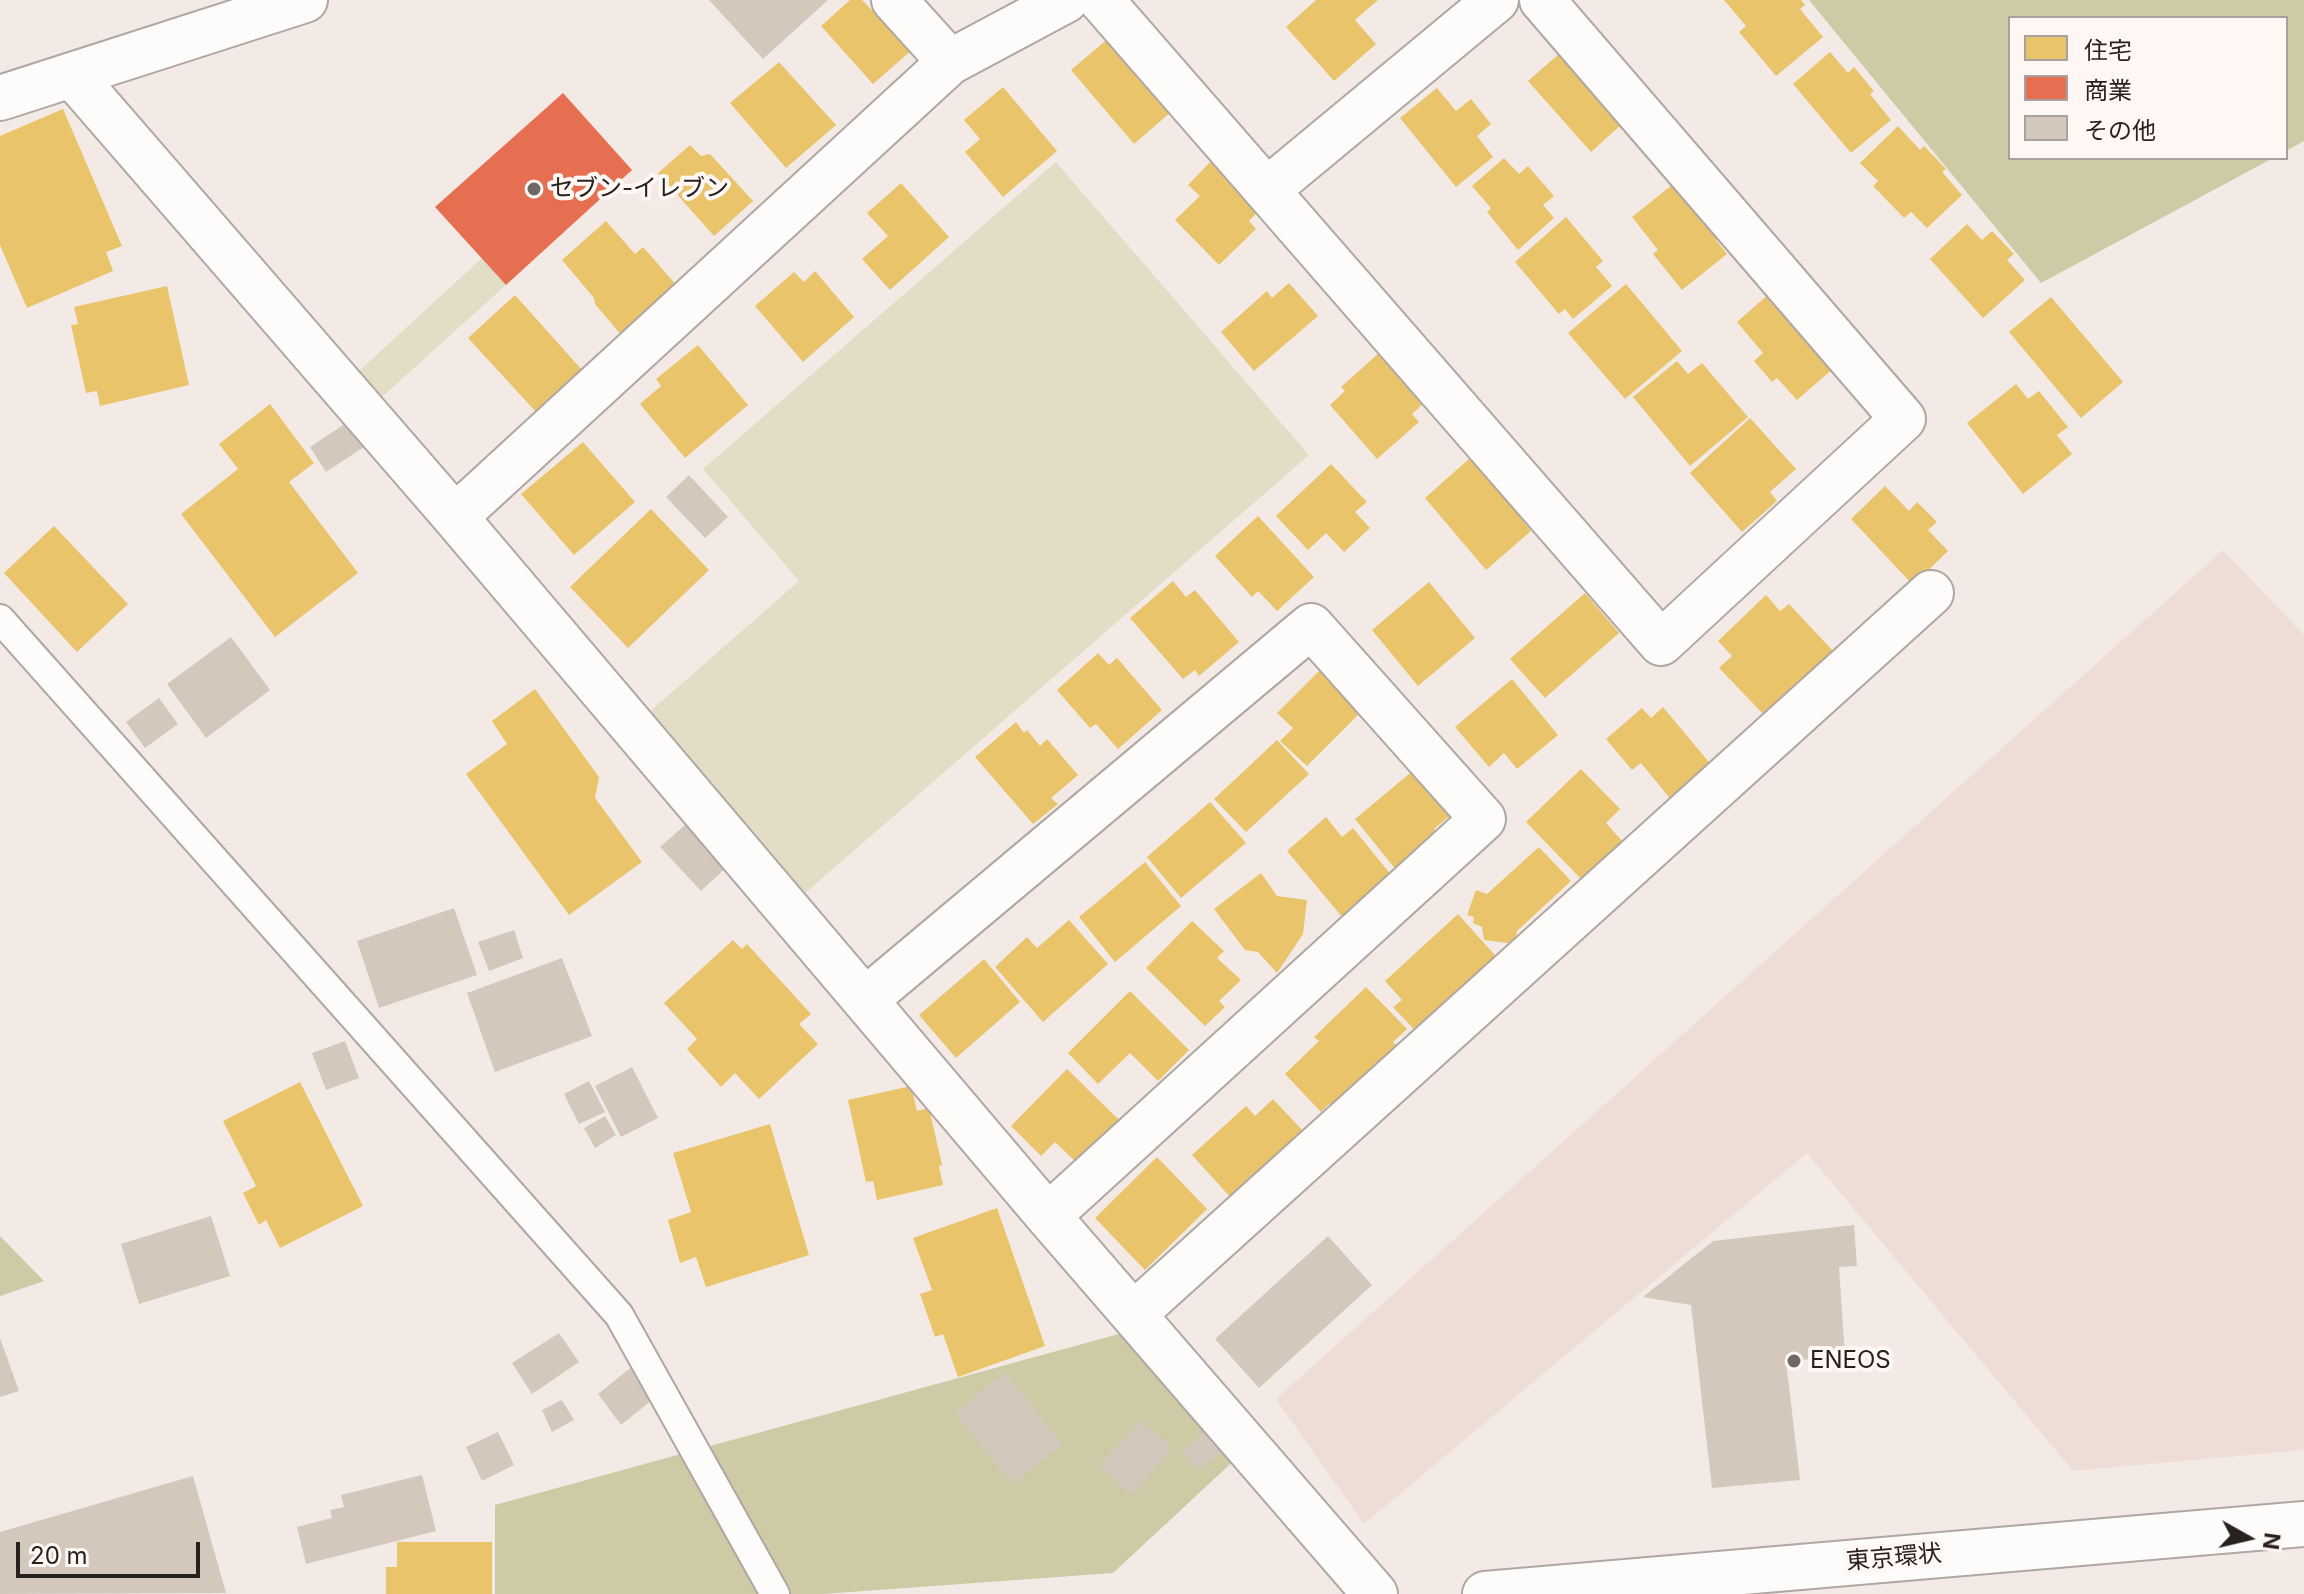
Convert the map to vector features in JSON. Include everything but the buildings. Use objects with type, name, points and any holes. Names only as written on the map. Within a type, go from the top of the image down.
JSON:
[{"type":"main road","points":[[0,98],[305,0]]},
{"type":"main road","points":[[894,0],[950,62]]},
{"type":"main road","points":[[455,517],[950,62],[1066,0]]},
{"type":"main road","points":[[1101,0],[1661,643],[1903,419],[1542,0]]},
{"type":"main road","points":[[1267,190],[1496,0]]},
{"type":"main road","points":[[73,76],[455,517],[1048,1216],[1375,1594]]},
{"type":"main road","points":[[1135,1313],[1931,593]]},
{"type":"main road","points":[[865,1000],[1311,626],[1483,819],[1048,1216]]},
{"type":"main road","name":"東京環状","points":[[1485,1594],[1563,1591],[2304,1524]]},
{"type":"lane","points":[[0,619],[619,1315],[775,1594]]},
{"type":"shaded area","points":[[1809,0],[2304,0],[2304,141],[2288,150],[2288,16],[2008,16],[2008,160],[2269,160],[2041,283]]},
{"type":"shaded area","points":[[1056,162],[1309,455],[803,895],[647,714],[799,581],[703,469]]},
{"type":"shaded area","points":[[482,258],[506,285],[382,397],[359,371]]},
{"type":"shaded area","points":[[2223,550],[2304,635],[2304,1450],[2073,1471],[1807,1153],[1364,1524],[1276,1399]]},
{"type":"shaded area","points":[[0,1236],[44,1281],[0,1296]]},
{"type":"shaded area","points":[[1126,1332],[1240,1455],[1113,1573],[823,1594],[495,1594],[495,1505]]},
{"type":"place","name":"セブン-イレブン","points":[[534,189]]},
{"type":"place","name":"ENEOS","points":[[1794,1361]]}]
